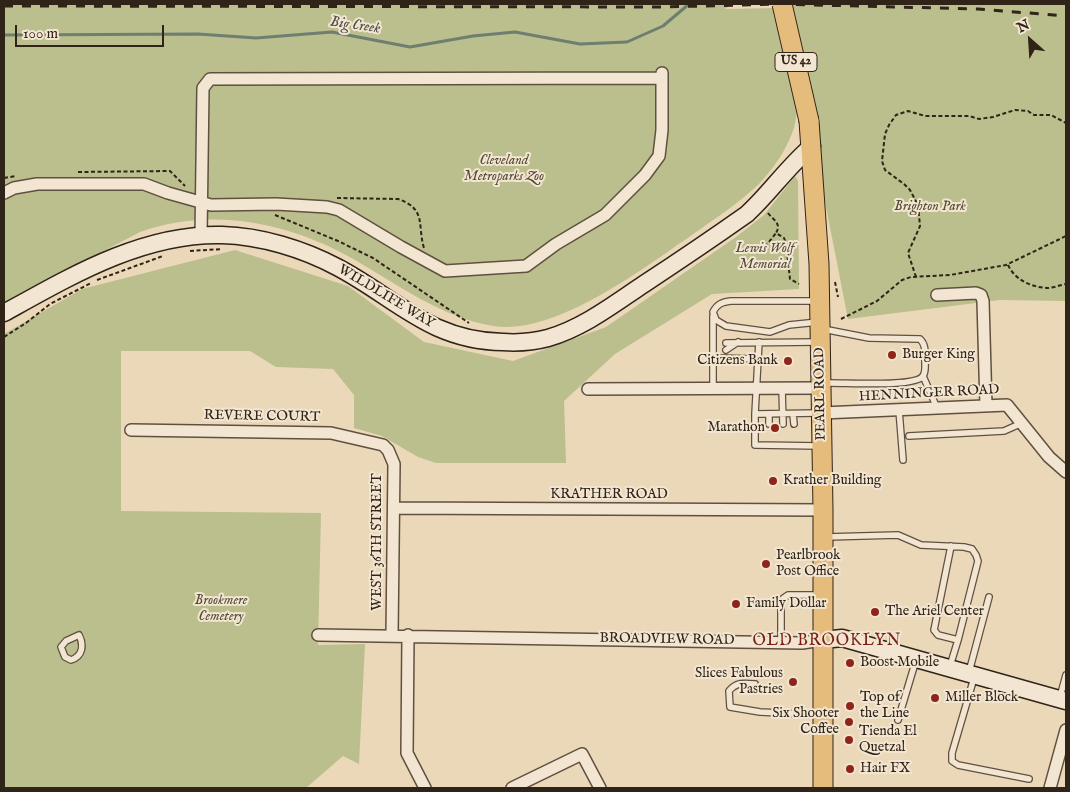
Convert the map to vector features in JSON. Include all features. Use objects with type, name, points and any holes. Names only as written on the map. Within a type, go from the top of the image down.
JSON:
[{"type":"main road","name":"PEARL ROAD","points":[[782,4],[809,121],[812,146],[820,300],[822,386],[823,788]]},
{"type":"street","points":[[4,193],[14,188],[37,184],[144,184],[168,193],[201,201],[211,205],[276,204],[327,207],[339,210],[401,247],[445,270],[526,266],[556,244],[605,215],[645,176],[659,156],[662,130],[662,75],[210,79],[203,88],[201,201],[201,236]]},
{"type":"street","name":"WILDLIFE WAY","points":[[4,313],[81,273],[123,254],[160,242],[223,235],[276,244],[308,254],[337,267],[433,326],[457,336],[486,342],[517,343],[547,338],[578,326],[608,308],[747,214],[765,198],[800,155],[812,146]]},
{"type":"street","points":[[937,294],[976,293],[981,295],[983,301],[986,406]]},
{"type":"street","points":[[588,389],[822,386]]},
{"type":"street","name":"HENNINGER ROAD","points":[[822,413],[1007,404],[1049,456],[1066,472]]},
{"type":"street","name":"REVERE COURT","points":[[131,430],[331,432],[373,441],[383,445],[388,450]]},
{"type":"street","name":"WEST 36TH STREET","points":[[388,450],[394,464],[392,636]]},
{"type":"street","name":"KRATHER ROAD","points":[[394,508],[823,510]]},
{"type":"street","name":"BROADVIEW ROAD","points":[[318,635],[802,643],[842,638],[1063,700]]},
{"type":"street","points":[[408,636],[407,753],[425,788]]},
{"type":"street","points":[[1050,788],[1066,730]]},
{"type":"street","points":[[512,788],[582,754],[600,788]]},
{"type":"lane","points":[[713,388],[713,312],[722,302],[820,300]]},
{"type":"lane","points":[[713,312],[716,320],[726,326],[770,332],[789,325],[869,338],[920,339],[925,348],[925,371],[923,376],[917,381],[898,384],[822,386]]},
{"type":"lane","points":[[713,350],[738,342],[796,342],[820,331]]},
{"type":"lane","points":[[713,342],[724,346]]},
{"type":"lane","points":[[759,342],[755,445],[784,442],[794,446],[822,446]]},
{"type":"lane","points":[[713,358],[758,359]]},
{"type":"lane","points":[[923,376],[937,408]]},
{"type":"lane","points":[[782,388],[783,424]]},
{"type":"lane","points":[[899,410],[902,460]]},
{"type":"lane","points":[[755,414],[822,413]]},
{"type":"lane","points":[[769,414],[769,424]]},
{"type":"lane","points":[[793,414],[794,424]]},
{"type":"lane","points":[[908,436],[1004,431],[1022,423]]},
{"type":"lane","points":[[794,438],[794,446]]},
{"type":"lane","points":[[823,538],[898,535],[921,545],[972,549],[978,561],[949,668]]},
{"type":"lane","points":[[951,546],[934,630],[938,635],[958,640]]},
{"type":"lane","points":[[781,642],[781,600],[788,595],[823,596]]},
{"type":"lane","points":[[989,597],[952,753],[952,761],[958,764],[1029,779]]},
{"type":"lane","points":[[898,720],[916,659]]},
{"type":"lane","points":[[1063,700],[1066,675]]},
{"type":"lane","points":[[755,684],[743,683],[733,687],[729,691],[730,707],[760,712],[822,715]]},
{"type":"path","points":[[916,277],[908,252],[920,226],[918,205],[910,190],[885,170],[882,161],[885,134],[896,115],[908,111],[925,116],[969,116],[979,119],[1015,110],[1028,110],[1034,115],[1051,115],[1066,123]]},
{"type":"path","points":[[418,215],[421,220],[421,236],[424,248]]},
{"type":"path","points":[[765,247],[778,228],[778,225],[770,215]]},
{"type":"path","points":[[776,232],[784,238],[786,243],[790,280],[799,284]]},
{"type":"path","points":[[841,319],[877,301],[902,280],[916,277],[950,275],[1008,264],[1066,236]]},
{"type":"path","points":[[184,251],[220,250],[223,248],[223,243]]},
{"type":"path","points":[[4,337],[26,324],[50,304],[94,281],[166,255]]},
{"type":"path","points":[[1008,264],[1012,274],[1025,282],[1047,288],[1066,284]]},
{"type":"path","points":[[835,282],[838,297]]},
{"type":"green space","name":"Cleveland Metroparks Zoo","points":[[4,4],[732,4],[725,9],[778,8],[793,69],[797,115],[791,136],[780,158],[759,184],[743,198],[647,266],[596,298],[543,321],[517,326],[493,326],[474,322],[438,308],[355,260],[305,236],[250,222],[223,220],[195,220],[167,224],[140,232],[43,283],[4,306]]},
{"type":"green space","name":"Brighton Park","points":[[782,4],[1066,4],[1066,301],[1000,300],[848,319],[805,100]]},
{"type":"green space","points":[[795,176],[798,181],[799,289],[712,294],[615,354],[564,401],[566,463],[436,463],[418,457],[382,436],[354,428],[354,395],[333,369],[276,367],[250,351],[121,351],[121,511],[321,513],[318,645],[365,644],[359,764],[343,756],[306,788],[4,788],[4,334],[82,289],[235,250],[348,286],[424,342],[513,361],[606,327],[736,237],[764,215]]},
{"type":"waterway","name":"Big Creek","points":[[4,35],[198,34],[256,38],[332,32],[410,47],[473,36],[515,32],[580,44],[627,42],[663,26],[689,4]]},
{"type":"railway","points":[[4,6],[665,7],[775,4],[978,9],[1066,16]]},
{"type":"place","name":"Burger King","points":[[892,355]]},
{"type":"place","name":"Citizens Bank","points":[[788,361]]},
{"type":"place","name":"Marathon","points":[[775,428]]},
{"type":"place","name":"Krather Building","points":[[773,481]]},
{"type":"place","name":"Pearlbrook Post Office","points":[[766,564]]},
{"type":"place","name":"Family Dollar","points":[[736,604]]},
{"type":"place","name":"The Ariel Center","points":[[875,612]]},
{"type":"place","name":"Boost Mobile","points":[[850,663]]},
{"type":"place","name":"Slices Fabulous Pastries","points":[[793,682]]},
{"type":"place","name":"Miller Block","points":[[935,698]]},
{"type":"place","name":"Top of the Line","points":[[850,706]]},
{"type":"place","name":"Six Shooter Coffee","points":[[849,722]]},
{"type":"place","name":"Tienda El Quetzal","points":[[849,740]]},
{"type":"place","name":"Hair FX","points":[[850,769]]},
{"type":"district","name":"OLD BROOKLYN","points":[[827,642]]},
{"type":"park label","name":"Lewis Wolf Memorial","points":[[765,258]]},
{"type":"park label","name":"Brookmere Cemetery","points":[[221,610]]}]
